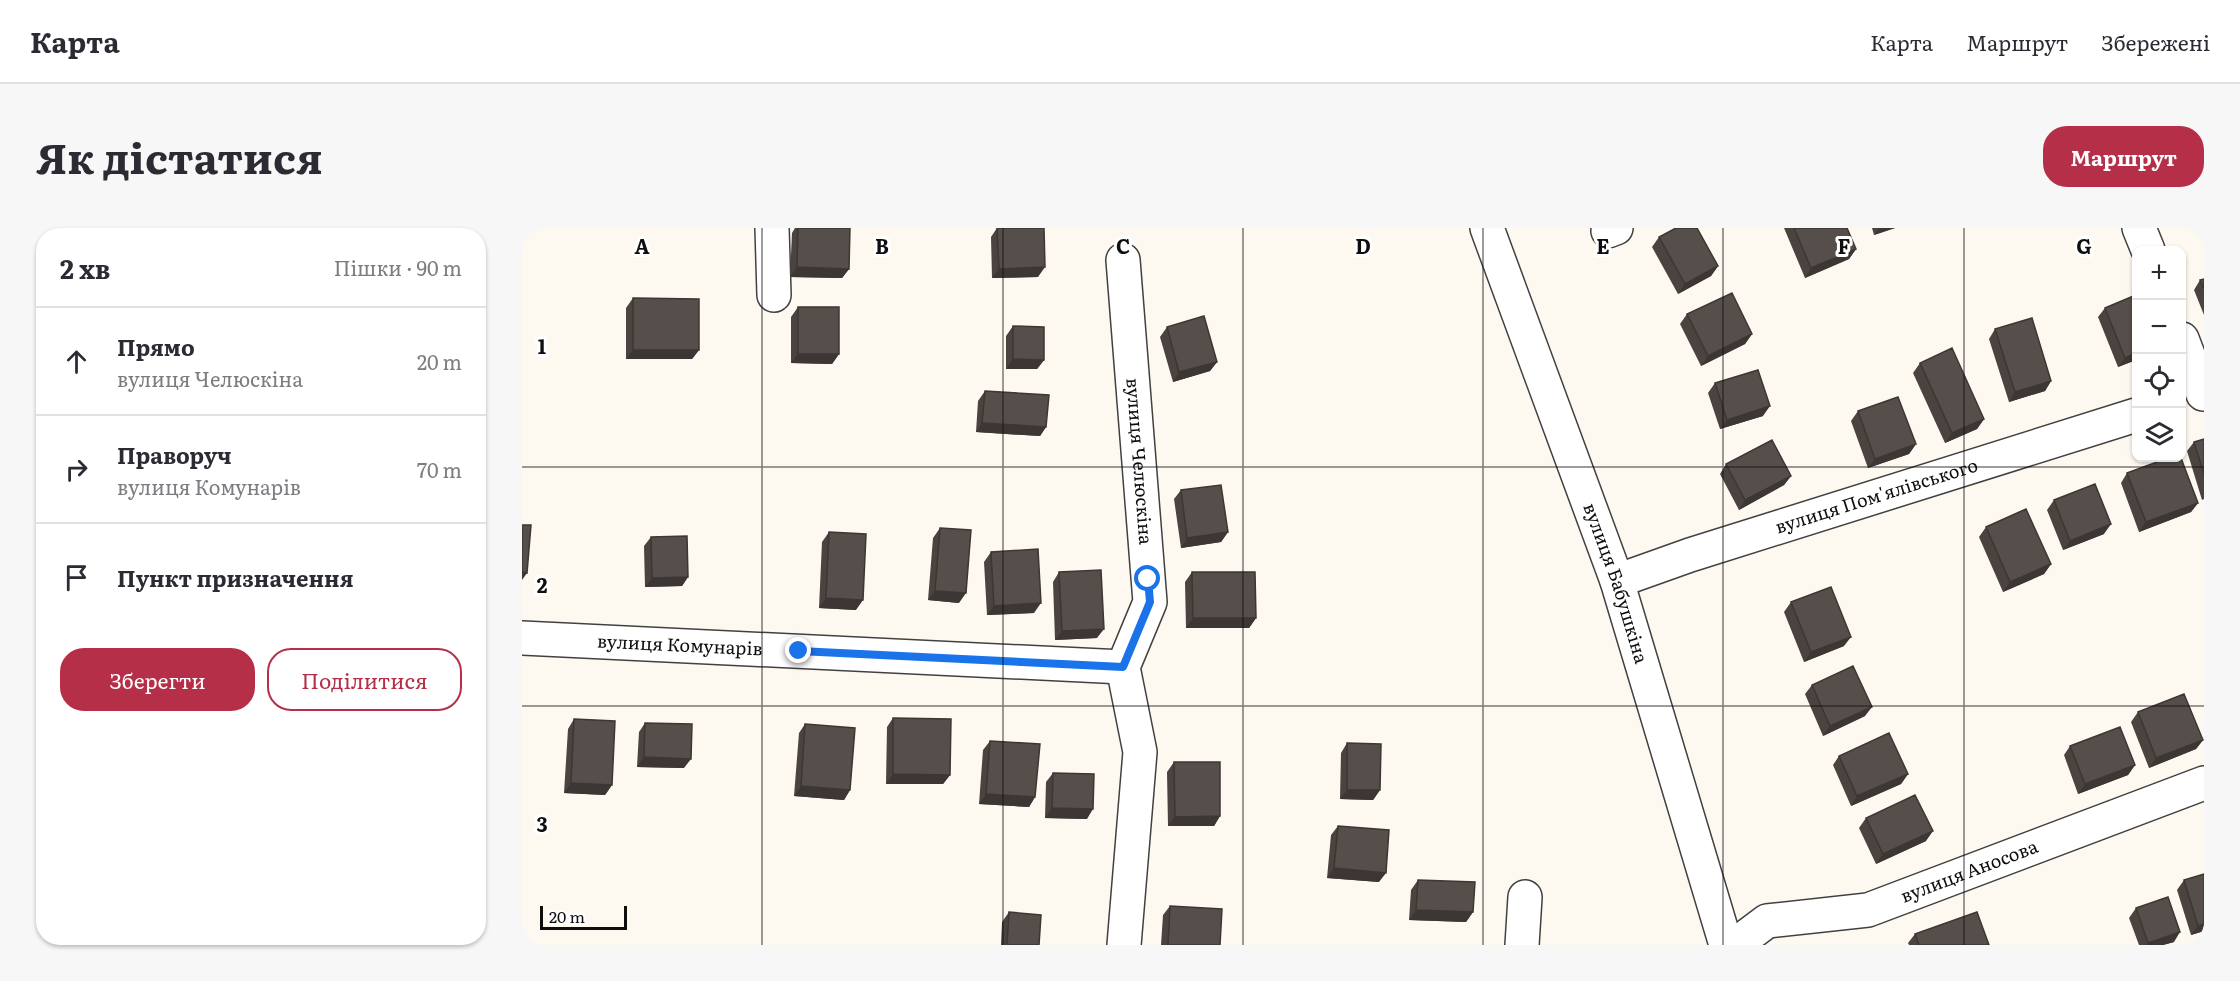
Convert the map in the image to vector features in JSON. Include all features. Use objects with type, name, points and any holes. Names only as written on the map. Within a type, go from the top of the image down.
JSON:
[{"type":"street","points":[[772,228],[774,295]]},
{"type":"street","name":"вулиця Бабушкіна","points":[[1486,228],[1617,581],[1726,945]]},
{"type":"street","points":[[2139,228],[2146,246]]},
{"type":"street","name":"вулиця Челюскіна","points":[[1123,667],[1150,602],[1124,260]]},
{"type":"street","points":[[2185,354],[2196,396]]},
{"type":"street","name":"вулиця Пом'ялівського","points":[[1617,581],[1690,555],[2132,416]]},
{"type":"street","name":"вулиця Комунарів","points":[[522,638],[1123,667]]},
{"type":"street","points":[[1123,667],[1140,752],[1124,945]]},
{"type":"street","name":"вулиця Аносова","points":[[1735,945],[1767,921],[1868,910],[2204,783]]},
{"type":"street","points":[[1522,945],[1525,897]]},
{"type":"building","points":[[798,228],[850,228],[849,269],[797,267]]},
{"type":"building","points":[[997,228],[1044,228],[1045,267],[999,269]]},
{"type":"building","points":[[1676,228],[1697,228],[1718,266],[1685,284],[1659,237]]},
{"type":"building","points":[[1794,228],[1847,228],[1856,249],[1811,268]]},
{"type":"building","points":[[1732,293],[1752,334],[1708,356],[1687,314]]},
{"type":"building","points":[[2132,297],[2132,355],[2125,358],[2105,308]]},
{"type":"building","points":[[633,298],[699,299],[699,350],[633,350]]},
{"type":"building","points":[[798,307],[839,307],[839,354],[798,354]]},
{"type":"building","points":[[1204,316],[1217,362],[1179,372],[1167,327]]},
{"type":"building","points":[[2032,318],[2051,381],[2015,392],[1995,329]]},
{"type":"building","points":[[1013,326],[1044,327],[1044,360],[1013,359]]},
{"type":"building","points":[[1952,348],[1984,419],[1952,433],[1920,363]]},
{"type":"building","points":[[1758,370],[1770,406],[1727,420],[1715,383]]},
{"type":"building","points":[[985,391],[1049,395],[1046,427],[982,423]]},
{"type":"building","points":[[1898,397],[1916,444],[1875,459],[1858,411]]},
{"type":"building","points":[[2204,439],[2204,474],[2194,442]]},
{"type":"building","points":[[1772,440],[1791,476],[1745,500],[1726,464]]},
{"type":"building","points":[[2157,462],[2183,462],[2198,503],[2146,522],[2127,473]]},
{"type":"building","points":[[2095,484],[2111,524],[2070,541],[2054,500]]},
{"type":"building","points":[[1221,485],[1228,532],[1187,538],[1181,490]]},
{"type":"building","points":[[2026,509],[2051,564],[2010,582],[1986,527]]},
{"type":"building","points":[[522,525],[531,525],[527,573],[522,572]]},
{"type":"building","points":[[940,528],[971,530],[966,593],[935,591]]},
{"type":"building","points":[[829,532],[866,534],[863,600],[826,598]]},
{"type":"building","points":[[687,536],[688,577],[652,578],[651,537]]},
{"type":"building","points":[[1038,549],[1041,603],[994,606],[991,552]]},
{"type":"building","points":[[1101,570],[1104,629],[1062,631],[1059,572]]},
{"type":"building","points":[[1192,572],[1255,572],[1256,618],[1193,618]]},
{"type":"building","points":[[1831,587],[1851,637],[1811,652],[1791,602]]},
{"type":"building","points":[[1853,666],[1872,707],[1830,726],[1812,685]]},
{"type":"building","points":[[2184,694],[2203,740],[2156,758],[2138,712]]},
{"type":"building","points":[[893,718],[951,719],[950,775],[893,774]]},
{"type":"building","points":[[574,719],[615,721],[612,785],[571,783]]},
{"type":"building","points":[[645,723],[692,724],[691,759],[644,757]]},
{"type":"building","points":[[805,724],[855,728],[850,790],[801,786]]},
{"type":"building","points":[[2120,727],[2135,765],[2085,784],[2070,746]]},
{"type":"building","points":[[1889,733],[1908,774],[1857,796],[1839,756]]},
{"type":"building","points":[[990,741],[1040,744],[1035,797],[986,794]]},
{"type":"building","points":[[1347,743],[1381,744],[1380,790],[1347,790]]},
{"type":"building","points":[[1174,762],[1220,762],[1220,816],[1175,817]]},
{"type":"building","points":[[1053,773],[1094,774],[1093,809],[1052,808]]},
{"type":"building","points":[[1915,795],[1933,831],[1883,854],[1866,818]]},
{"type":"building","points":[[1338,826],[1389,830],[1386,873],[1334,868]]},
{"type":"building","points":[[2204,874],[2204,924],[2198,926],[2184,880]]},
{"type":"building","points":[[1418,880],[1475,882],[1473,912],[1416,910]]},
{"type":"building","points":[[2168,897],[2180,932],[2148,943],[2136,908]]},
{"type":"building","points":[[1170,906],[1222,909],[1220,945],[1168,945]]},
{"type":"building","points":[[1009,912],[1041,915],[1039,945],[1007,945]]},
{"type":"building","points":[[1977,912],[1989,945],[1919,945],[1915,934]]},
{"type":"route","points":[[799,651],[1123,667],[1150,602],[1148,579]]}]
